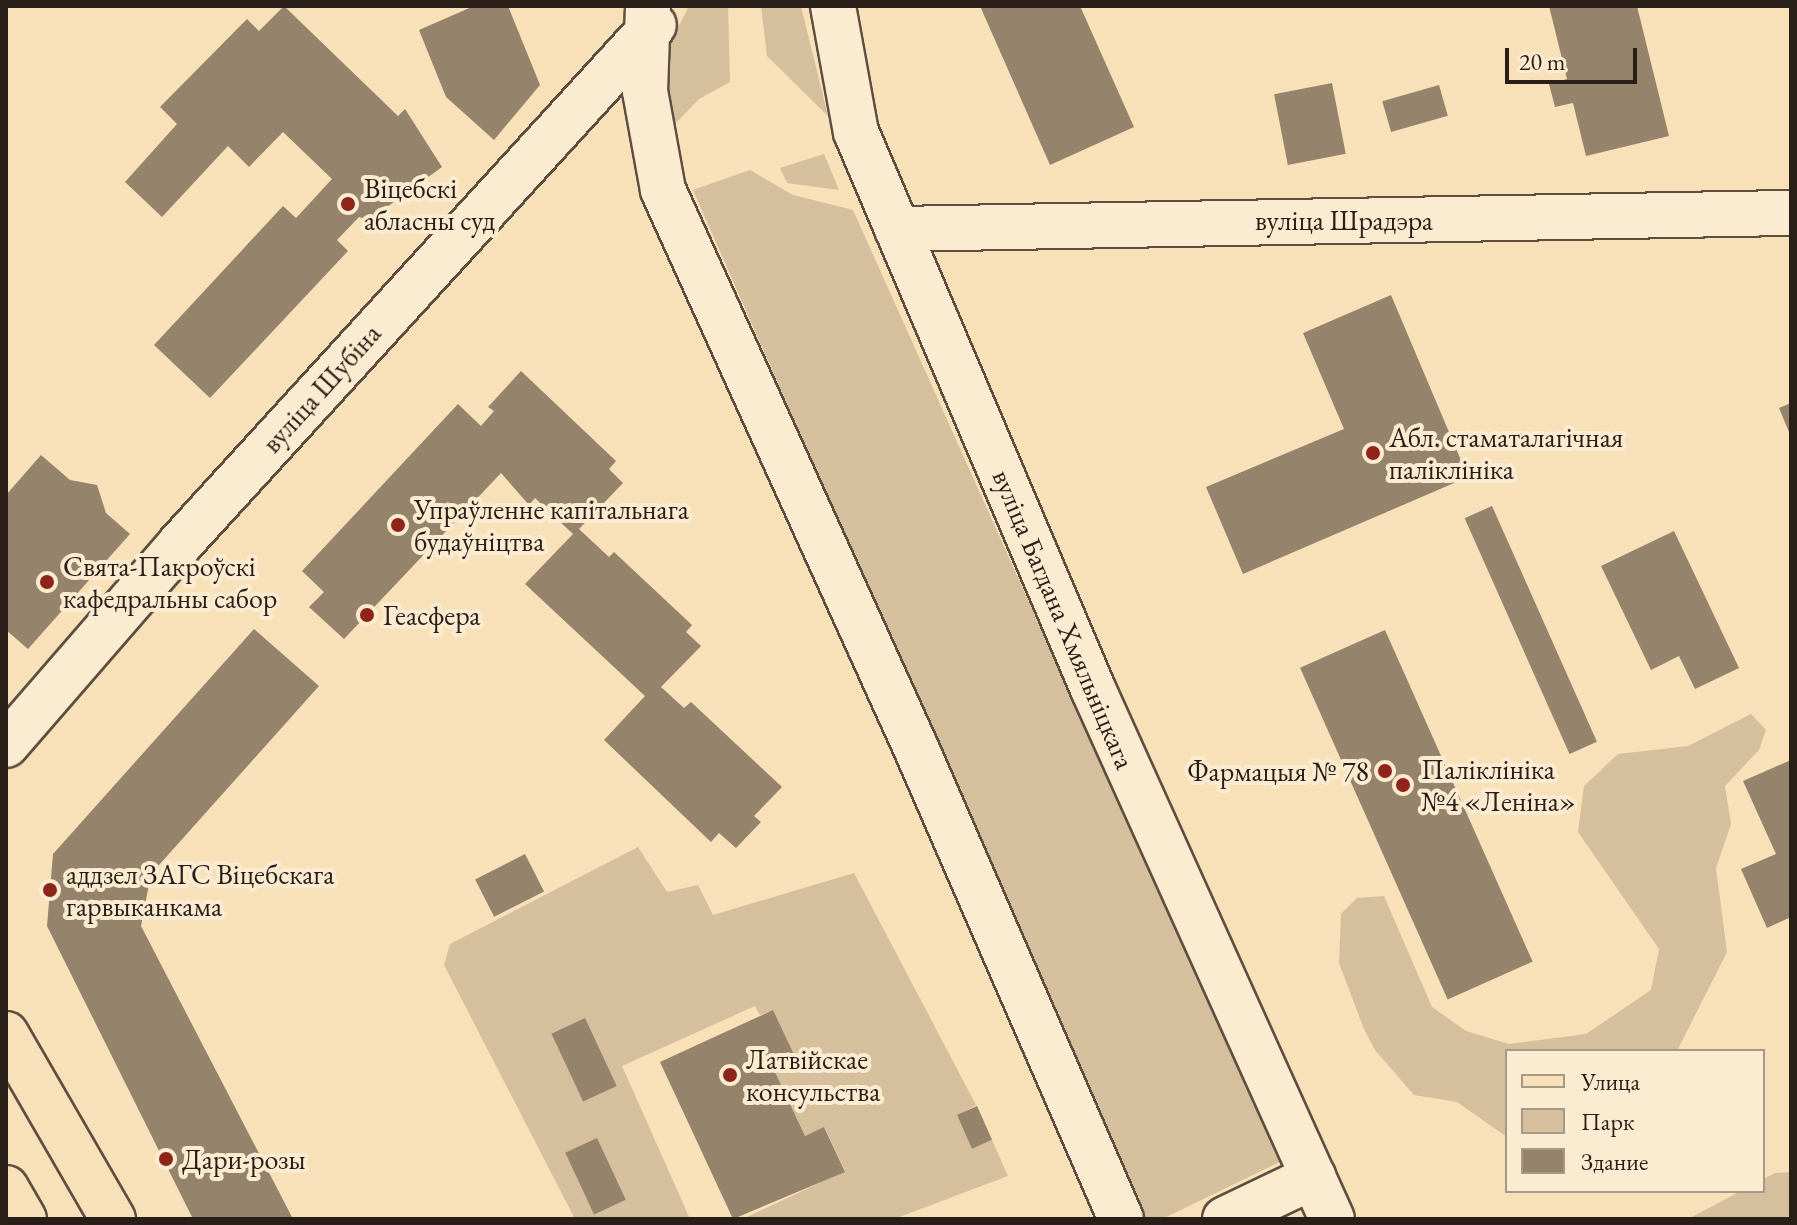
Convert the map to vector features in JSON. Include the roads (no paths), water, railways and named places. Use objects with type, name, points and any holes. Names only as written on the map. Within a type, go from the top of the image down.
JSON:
[{"type":"main road","points":[[6,1034],[113,1219]]},
{"type":"main road","points":[[6,1188],[24,1219]]},
{"type":"street","name":"вуліца Багдана Хмяльніцкага","points":[[833,6],[856,132],[1093,689],[1332,1219]]},
{"type":"street","name":"вуліца Шубіна","points":[[6,745],[652,17]]},
{"type":"street","points":[[652,17],[645,91],[663,190],[916,748],[1121,1219]]},
{"type":"street","name":"вуліца Шрадэра","points":[[897,229],[1791,213]]},
{"type":"street","points":[[1225,1219],[1313,1177]]},
{"type":"place","name":"Віцебскі абласны суд","points":[[348,204]]},
{"type":"place","name":"Абл. стаматалагічная паліклініка","points":[[1373,453]]},
{"type":"place","name":"Упраўленне капітальнага будаўніцтва","points":[[398,525]]},
{"type":"place","name":"Свята-Пакроўскі кафедральны сабор","points":[[47,582]]},
{"type":"place","name":"Геасфера","points":[[367,615]]},
{"type":"place","name":"Фармацыя № 78","points":[[1385,771]]},
{"type":"place","name":"Паліклініка №4 «Леніна»","points":[[1403,785]]},
{"type":"place","name":"аддзел ЗАГС Віцебскага гарвыканкама","points":[[50,890]]},
{"type":"place","name":"Латвійскае консульства","points":[[730,1075]]},
{"type":"place","name":"Дари-розы","points":[[166,1159]]}]
